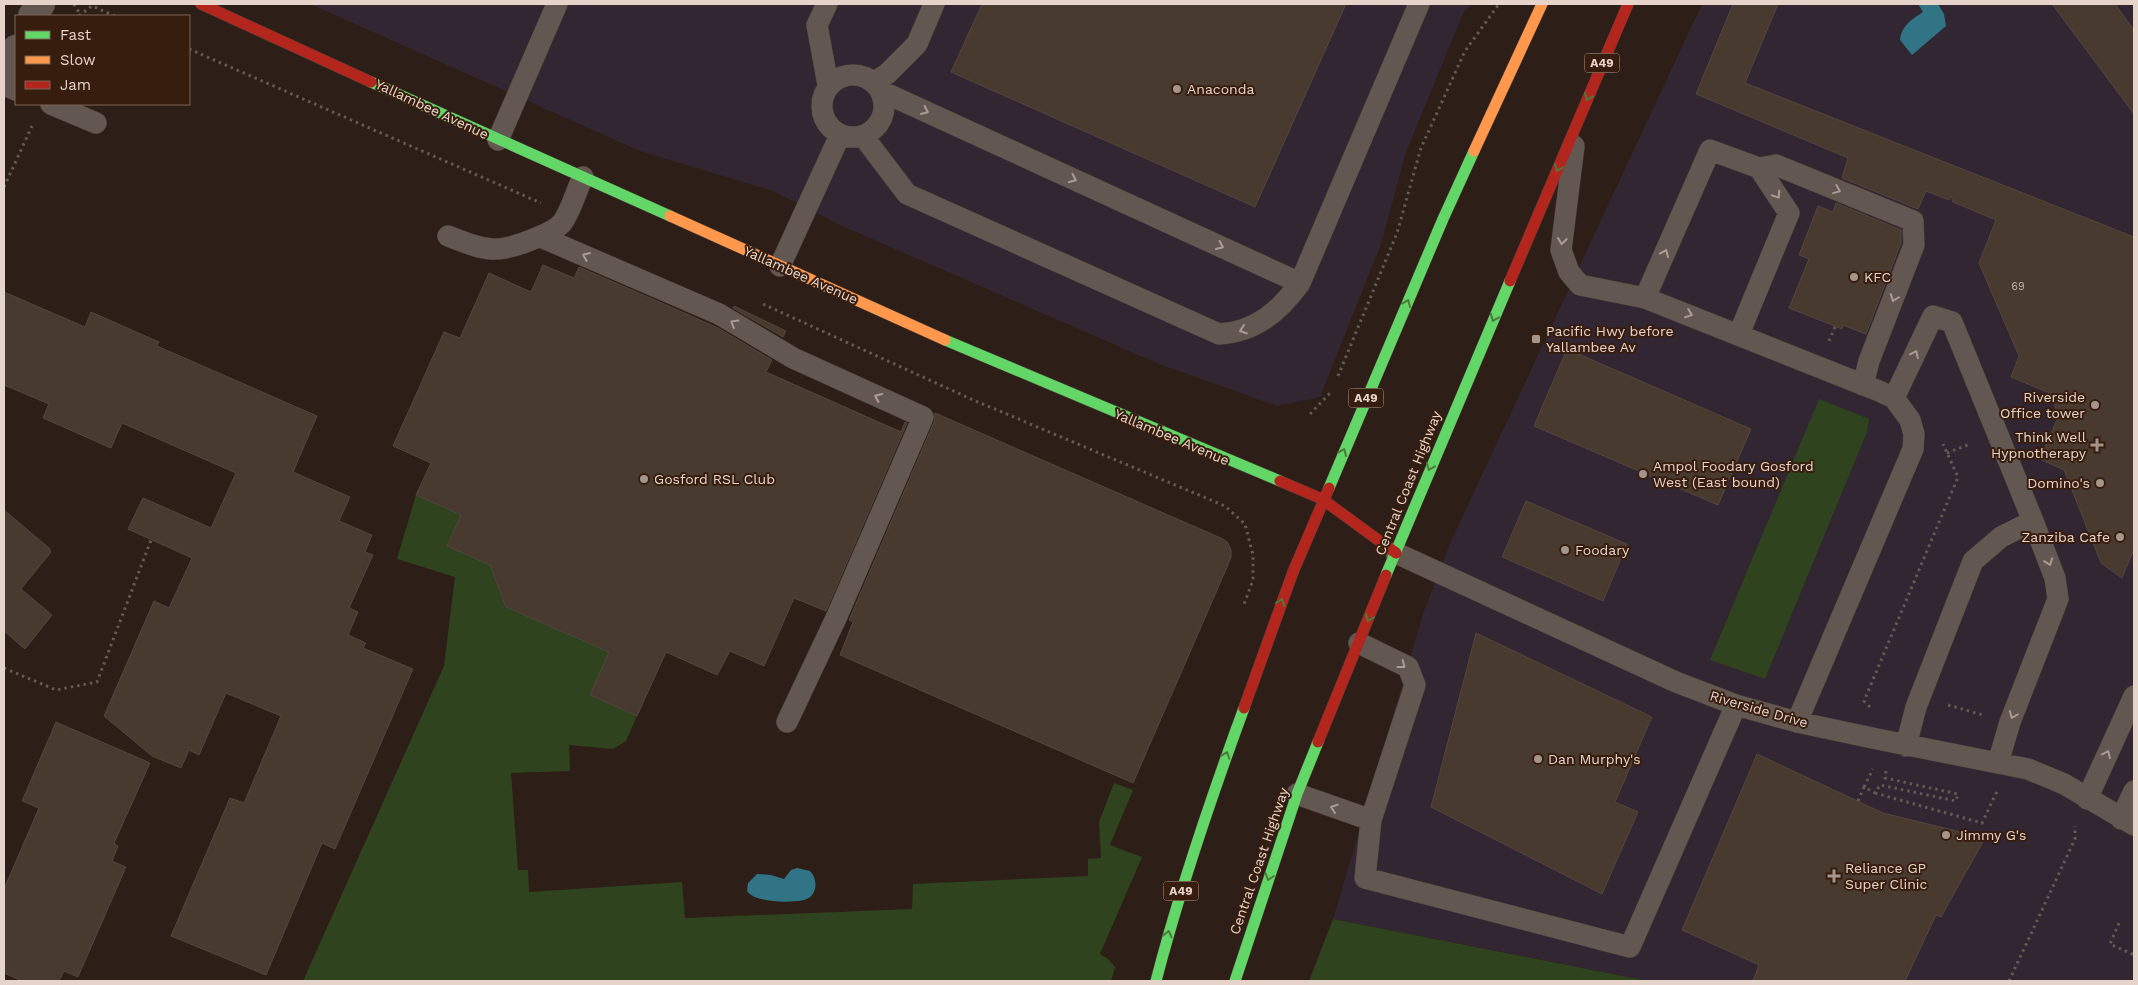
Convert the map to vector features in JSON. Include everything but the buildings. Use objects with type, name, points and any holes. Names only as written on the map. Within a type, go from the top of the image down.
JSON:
[{"type":"main road","name":"Yallambee Avenue","points":[[201,4],[498,140],[989,359],[1322,499],[1396,553]]},
{"type":"main road","name":"A49","points":[[1156,981],[1170,926],[1216,784],[1287,588],[1322,499],[1443,219],[1542,4]]},
{"type":"main road","name":"Central Coast Highway","points":[[1235,981],[1297,794],[1439,447],[1628,4]]},
{"type":"street","points":[[33,15],[41,4]]},
{"type":"street","points":[[4,76],[15,51]]},
{"type":"lane","points":[[498,140],[557,4]]},
{"type":"lane","points":[[827,4],[817,26],[828,85],[821,103],[822,113],[826,122],[840,135],[852,138],[863,136],[873,130],[882,117],[884,101],[877,86]]},
{"type":"lane","points":[[877,86],[917,44],[934,4]]},
{"type":"lane","points":[[863,136],[907,194],[1219,334],[1235,333],[1250,329],[1286,302],[1300,283],[1419,4]]},
{"type":"lane","points":[[828,85],[841,77],[856,74],[865,76],[877,86],[1300,283]]},
{"type":"lane","points":[[53,105],[96,123]]},
{"type":"lane","points":[[1577,123],[1561,250],[1569,272],[1580,285],[1645,298],[1739,334],[1894,398],[1910,420],[1914,434],[1913,449],[1797,722]]},
{"type":"lane","points":[[780,266],[840,135]]},
{"type":"lane","points":[[1645,298],[1710,150],[1758,168],[1776,165],[1913,221],[1914,245],[1868,361],[1863,385]]},
{"type":"lane","points":[[1739,334],[1789,213],[1758,168]]},
{"type":"lane","points":[[448,236],[475,246],[506,250],[554,231],[563,222],[582,177]]},
{"type":"lane","points":[[541,236],[719,314],[793,358],[923,417],[837,616],[788,722]]},
{"type":"lane","points":[[1894,398],[1933,316],[1952,322],[2034,521],[2055,578],[2058,600],[2010,722],[1998,763]]},
{"type":"lane","points":[[1906,746],[1916,707],[1973,561],[2001,537],[2034,521]]},
{"type":"lane","name":"Riverside Drive","points":[[1396,553],[1670,679],[1736,705],[1797,722],[1906,746],[2028,769],[2064,784],[2086,799],[2128,822]]},
{"type":"lane","points":[[1359,643],[1408,667],[1415,685],[1371,820],[1365,878],[1630,947],[1736,705]]},
{"type":"lane","points":[[2086,799],[2134,696]]},
{"type":"lane","points":[[2128,822],[2134,791]]},
{"type":"lane","points":[[1297,794],[1371,820]]},
{"type":"path","points":[[74,4],[80,15],[92,6],[112,15]]},
{"type":"path","points":[[1310,414],[1332,393],[1397,233],[1421,148],[1465,51],[1499,4]]},
{"type":"path","points":[[190,49],[542,203]]},
{"type":"path","points":[[4,187],[35,120]]},
{"type":"path","points":[[760,303],[971,400],[1225,506],[1245,524],[1253,555]]},
{"type":"path","points":[[1876,708],[1870,707],[1864,701],[1958,477],[1939,435]]},
{"type":"path","points":[[1947,453],[1971,444]]},
{"type":"path","points":[[4,668],[56,690],[97,682],[151,540]]},
{"type":"path","points":[[1945,705],[2010,722]]},
{"type":"path","points":[[1858,801],[1872,768],[1896,772]]},
{"type":"path","points":[[1875,793],[1880,785],[1956,801],[1958,794],[1886,778],[1886,770]]},
{"type":"path","points":[[1864,788],[1875,793],[1982,823],[1998,787]]},
{"type":"path","points":[[2008,981],[2075,839],[2075,827],[2072,820]]},
{"type":"path","points":[[2119,923],[2110,944],[2134,955]]},
{"type":"shaded area","points":[[310,4],[1471,4],[1463,14],[1406,152],[1381,244],[1320,397],[1277,406],[1159,364],[840,225],[773,191],[640,151]]},
{"type":"shaded area","points":[[1702,4],[2134,4],[2134,981],[1648,981],[1333,919],[1424,611],[1451,541]]},
{"type":"green space","points":[[1819,399],[1869,419],[1867,432],[1765,679],[1710,660]]},
{"type":"green space","points":[[416,495],[461,515],[447,546],[490,565],[506,607],[609,652],[590,695],[637,716],[626,741],[613,749],[569,745],[570,771],[511,773],[518,870],[528,870],[529,892],[682,882],[685,918],[912,909],[913,884],[1088,876],[1088,859],[1101,858],[1099,822],[1114,783],[1133,790],[1110,845],[1142,857],[1100,954],[1115,967],[1111,981],[303,981],[444,666],[455,577],[397,559]]},
{"type":"green space","points":[[1333,919],[1648,981],[1309,981]]},
{"type":"water","points":[[1918,4],[1938,4],[1944,14],[1946,26],[1912,55],[1900,40],[1905,27],[1911,20],[1923,12]]},
{"type":"water","points":[[797,868],[810,871],[815,879],[814,892],[804,900],[782,902],[765,900],[751,895],[747,891],[748,883],[757,874],[771,875],[784,879],[791,870]]},
{"type":"traffic: fast","points":[[371,82],[670,216]]},
{"type":"traffic: fast","points":[[1329,488],[1443,219],[1474,151]]},
{"type":"traffic: fast","points":[[1386,575],[1510,281]]},
{"type":"traffic: fast","points":[[945,340],[1280,481]]},
{"type":"traffic: fast","points":[[1156,981],[1197,843],[1244,708]]},
{"type":"traffic: fast","points":[[1235,981],[1297,794],[1318,742]]},
{"type":"traffic: slow","points":[[1474,151],[1542,4]]},
{"type":"traffic: slow","points":[[670,216],[945,340]]},
{"type":"traffic: jam","points":[[201,4],[371,82]]},
{"type":"traffic: jam","points":[[1510,281],[1628,4]]},
{"type":"traffic: jam","points":[[1280,481],[1322,499],[1396,553]]},
{"type":"traffic: jam","points":[[1244,708],[1293,572],[1329,488]]},
{"type":"traffic: jam","points":[[1318,742],[1386,575]]},
{"type":"place","name":"Anaconda","points":[[1177,89]]},
{"type":"place","name":"KFC","points":[[1854,277]]},
{"type":"place","name":"Pacific Hwy before Yallambee Av","points":[[1536,339]]},
{"type":"place","name":"Riverside Office tower","points":[[2095,405]]},
{"type":"place","name":"Think Well Hypnotherapy","points":[[2097,445]]},
{"type":"place","name":"Ampol Foodary Gosford West (East bound)","points":[[1643,474]]},
{"type":"place","name":"Gosford RSL Club","points":[[644,479]]},
{"type":"place","name":"Domino's","points":[[2100,483]]},
{"type":"place","name":"Zanziba Cafe","points":[[2120,537]]},
{"type":"place","name":"Foodary","points":[[1565,550]]},
{"type":"place","name":"Dan Murphy's","points":[[1538,759]]},
{"type":"place","name":"Jimmy G's","points":[[1946,835]]},
{"type":"place","name":"Reliance GP Super Clinic","points":[[1834,876]]}]
